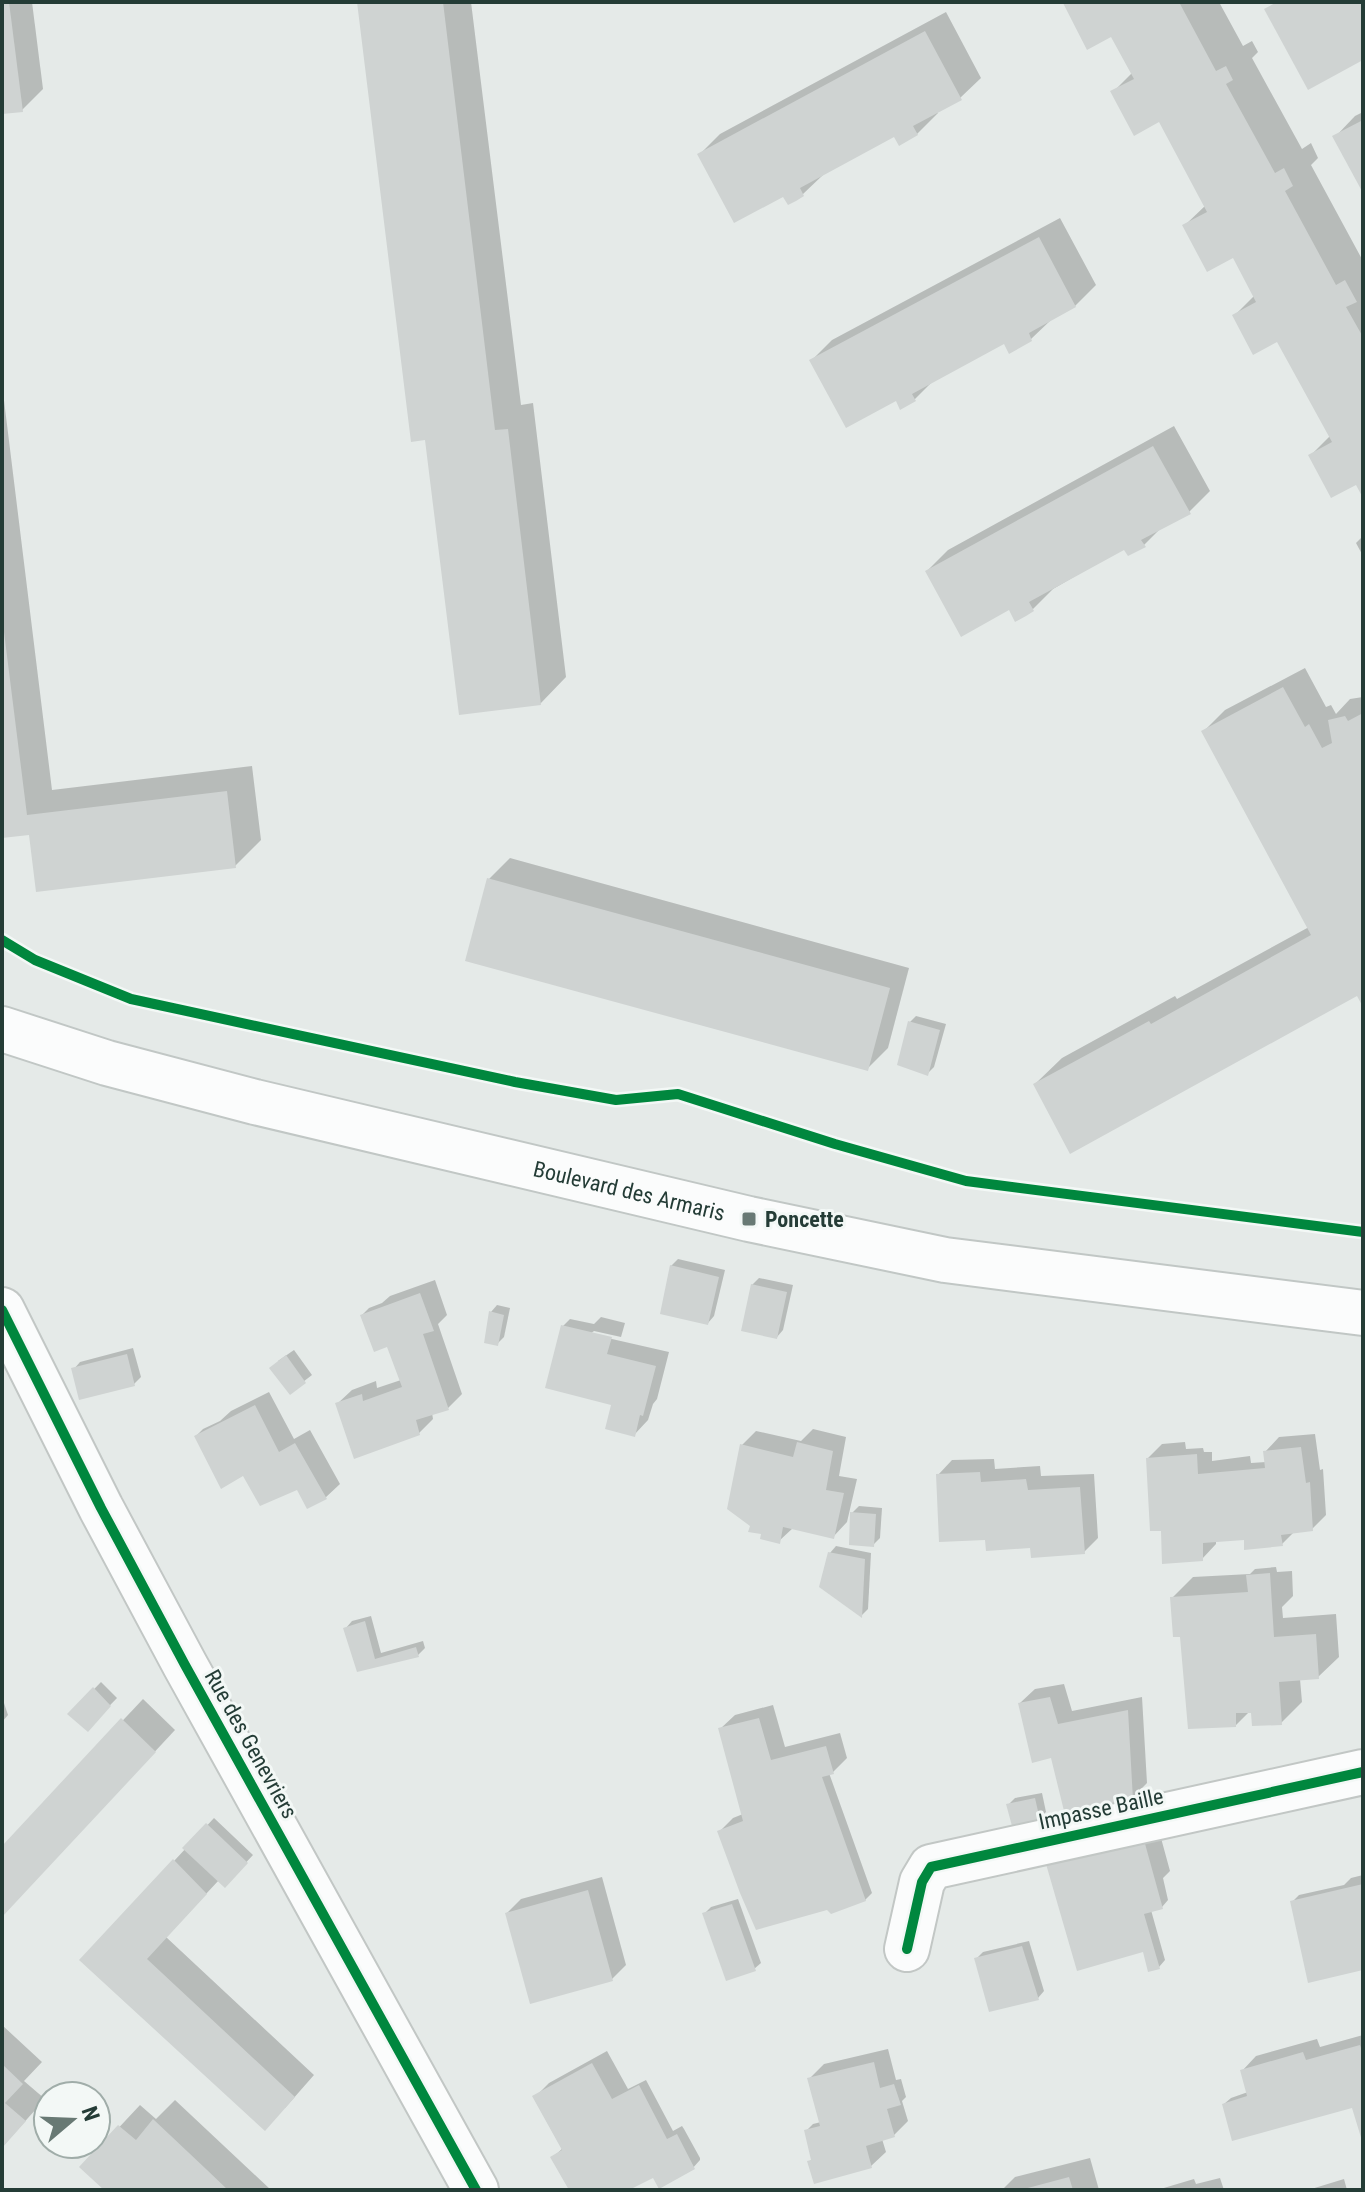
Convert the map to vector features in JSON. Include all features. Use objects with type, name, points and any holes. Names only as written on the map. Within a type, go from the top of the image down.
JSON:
[{"type":"street","name":"Boulevard des Armaris","points":[[2,1029],[107,1063],[269,1106],[749,1219],[945,1260],[1363,1313]]},
{"type":"street","name":"Rue des Genevriers","points":[[2,1310],[101,1508],[185,1665],[476,2190]]},
{"type":"street","name":"Impasse Baille","points":[[907,1949],[922,1882],[931,1867],[1363,1772]]},
{"type":"building","points":[[2,2],[9,2],[23,112],[2,114]]},
{"type":"building","points":[[357,2],[443,2],[495,430],[508,429],[541,705],[459,715],[425,440],[411,442]]},
{"type":"building","points":[[1064,2],[1179,2],[1216,71],[1226,66],[1233,80],[1226,84],[1275,173],[1284,168],[1293,186],[1285,191],[1336,285],[1345,280],[1357,302],[1346,307],[1363,337],[1363,498],[1356,485],[1331,498],[1308,455],[1332,442],[1277,342],[1253,355],[1232,315],[1256,302],[1233,258],[1207,272],[1182,225],[1207,212],[1159,122],[1134,136],[1110,91],[1134,79],[1111,37],[1087,50]]},
{"type":"building","points":[[1277,2],[1363,2],[1363,60],[1308,90],[1264,9]]},
{"type":"building","points":[[925,31],[962,100],[913,126],[918,135],[899,146],[894,137],[800,188],[804,196],[796,201],[788,205],[783,197],[734,223],[697,154]]},
{"type":"building","points":[[1363,120],[1363,193],[1332,136]]},
{"type":"building","points":[[1039,237],[1076,307],[1029,333],[1032,341],[1009,354],[1004,344],[912,394],[916,401],[900,410],[896,401],[846,428],[809,360]]},
{"type":"building","points":[[1153,446],[1191,514],[1141,540],[1146,547],[1128,556],[1124,550],[1029,602],[1034,611],[1015,622],[1009,610],[961,637],[925,571]]},
{"type":"building","points":[[2,632],[27,815],[227,791],[236,868],[36,892],[29,835],[2,838]]},
{"type":"building","points":[[1283,687],[1305,727],[1309,724],[1322,748],[1332,743],[1328,720],[1345,716],[1348,721],[1363,713],[1363,1007],[1357,996],[1070,1154],[1033,1084],[1149,1021],[1151,1024],[1311,935],[1201,731]]},
{"type":"building","points":[[487,878],[890,988],[868,1071],[465,961]]},
{"type":"building","points":[[908,1021],[940,1030],[928,1076],[897,1065]]},
{"type":"building","points":[[670,1265],[719,1277],[708,1325],[660,1314]]},
{"type":"building","points":[[751,1284],[787,1292],[777,1339],[741,1331]]},
{"type":"building","points":[[420,1293],[434,1331],[423,1334],[449,1410],[416,1420],[420,1435],[354,1459],[335,1403],[362,1394],[363,1401],[402,1387],[387,1347],[374,1352],[360,1315]]},
{"type":"building","points":[[489,1311],[504,1315],[498,1346],[484,1343]]},
{"type":"building","points":[[561,1325],[612,1337],[607,1354],[656,1366],[635,1437],[605,1429],[611,1405],[545,1388]]},
{"type":"building","points":[[127,1354],[135,1386],[79,1400],[71,1368]]},
{"type":"building","points":[[286,1355],[306,1383],[290,1395],[269,1368]]},
{"type":"building","points":[[255,1405],[279,1452],[295,1443],[327,1499],[307,1509],[297,1490],[260,1506],[243,1476],[221,1489],[194,1436]]},
{"type":"building","points":[[797,1442],[833,1451],[826,1490],[844,1493],[834,1539],[783,1527],[780,1544],[760,1539],[761,1534],[748,1532],[750,1526],[727,1509],[740,1444],[793,1457]]},
{"type":"building","points":[[1301,1447],[1306,1483],[1310,1482],[1313,1531],[1281,1535],[1283,1546],[1244,1550],[1244,1540],[1203,1543],[1203,1561],[1162,1564],[1161,1531],[1150,1531],[1146,1458],[1197,1454],[1198,1474],[1265,1468],[1263,1451]]},
{"type":"building","points":[[980,1472],[981,1482],[1026,1479],[1028,1490],[1080,1487],[1085,1554],[1031,1558],[1030,1548],[986,1551],[985,1540],[939,1542],[936,1474]]},
{"type":"building","points":[[850,1512],[876,1514],[874,1547],[849,1545]]},
{"type":"building","points":[[828,1552],[865,1559],[862,1618],[819,1587]]},
{"type":"building","points":[[1270,1573],[1274,1637],[1316,1634],[1319,1679],[1279,1682],[1282,1725],[1252,1726],[1251,1713],[1236,1713],[1236,1727],[1188,1729],[1180,1637],[1173,1637],[1170,1597],[1248,1592],[1246,1575]]},
{"type":"building","points":[[365,1621],[375,1659],[416,1647],[419,1657],[357,1672],[343,1628]]},
{"type":"building","points":[[93,1687],[111,1706],[88,1732],[67,1714]]},
{"type":"building","points":[[1050,1697],[1058,1724],[1128,1710],[1133,1800],[1065,1815],[1051,1758],[1032,1763],[1018,1703]]},
{"type":"building","points":[[121,1718],[156,1752],[2,1917],[2,1846]]},
{"type":"building","points":[[759,1718],[771,1760],[826,1746],[834,1774],[822,1777],[866,1901],[831,1914],[827,1910],[756,1930],[717,1831],[743,1821],[718,1728]]},
{"type":"building","points":[[1035,1798],[1040,1820],[1012,1826],[1006,1804]]},
{"type":"building","points":[[206,1823],[248,1863],[225,1888],[182,1848]]},
{"type":"building","points":[[1144,1840],[1163,1909],[1144,1914],[1160,1969],[1148,1972],[1143,1952],[1077,1971],[1046,1864]]},
{"type":"building","points":[[173,1859],[207,1894],[147,1959],[295,2097],[265,2131],[79,1960]]},
{"type":"building","points":[[1363,1884],[1363,1970],[1308,1983],[1290,1901]]},
{"type":"building","points":[[588,1890],[613,1981],[530,2004],[505,1913]]},
{"type":"building","points":[[732,1904],[756,1971],[726,1981],[702,1913]]},
{"type":"building","points":[[1022,1946],[1039,2000],[989,2012],[974,1958]]},
{"type":"building","points":[[1360,2045],[1363,2054],[1363,2144],[1352,2108],[1232,2141],[1222,2104],[1247,2096],[1240,2070],[1303,2052],[1306,2060]]},
{"type":"building","points":[[874,2062],[880,2088],[894,2084],[901,2105],[887,2109],[895,2137],[866,2146],[872,2168],[814,2184],[807,2161],[811,2160],[804,2130],[820,2126],[807,2078]]},
{"type":"building","points":[[592,2063],[612,2099],[639,2085],[667,2139],[677,2134],[695,2169],[659,2189],[653,2178],[629,2190],[569,2190],[550,2157],[562,2150],[532,2096]]},
{"type":"building","points":[[2,2064],[23,2084],[5,2103],[26,2121],[2,2148]]},
{"type":"building","points":[[153,2119],[228,2190],[104,2190],[79,2167],[86,2160],[112,2160],[112,2131],[118,2125],[136,2140]]},
{"type":"building","points":[[1069,2177],[1073,2190],[1024,2190],[1024,2189]]},
{"type":"cycle path","points":[[2,940],[35,960],[131,999],[515,1082],[616,1100],[678,1094],[835,1144],[966,1181],[1363,1232]]},
{"type":"cycle path","points":[[2,1310],[101,1508],[185,1665],[476,2190]]},
{"type":"cycle path","points":[[907,1949],[922,1882],[931,1867],[1363,1772]]},
{"type":"place","name":"Poncette","points":[[749,1219]]}]
